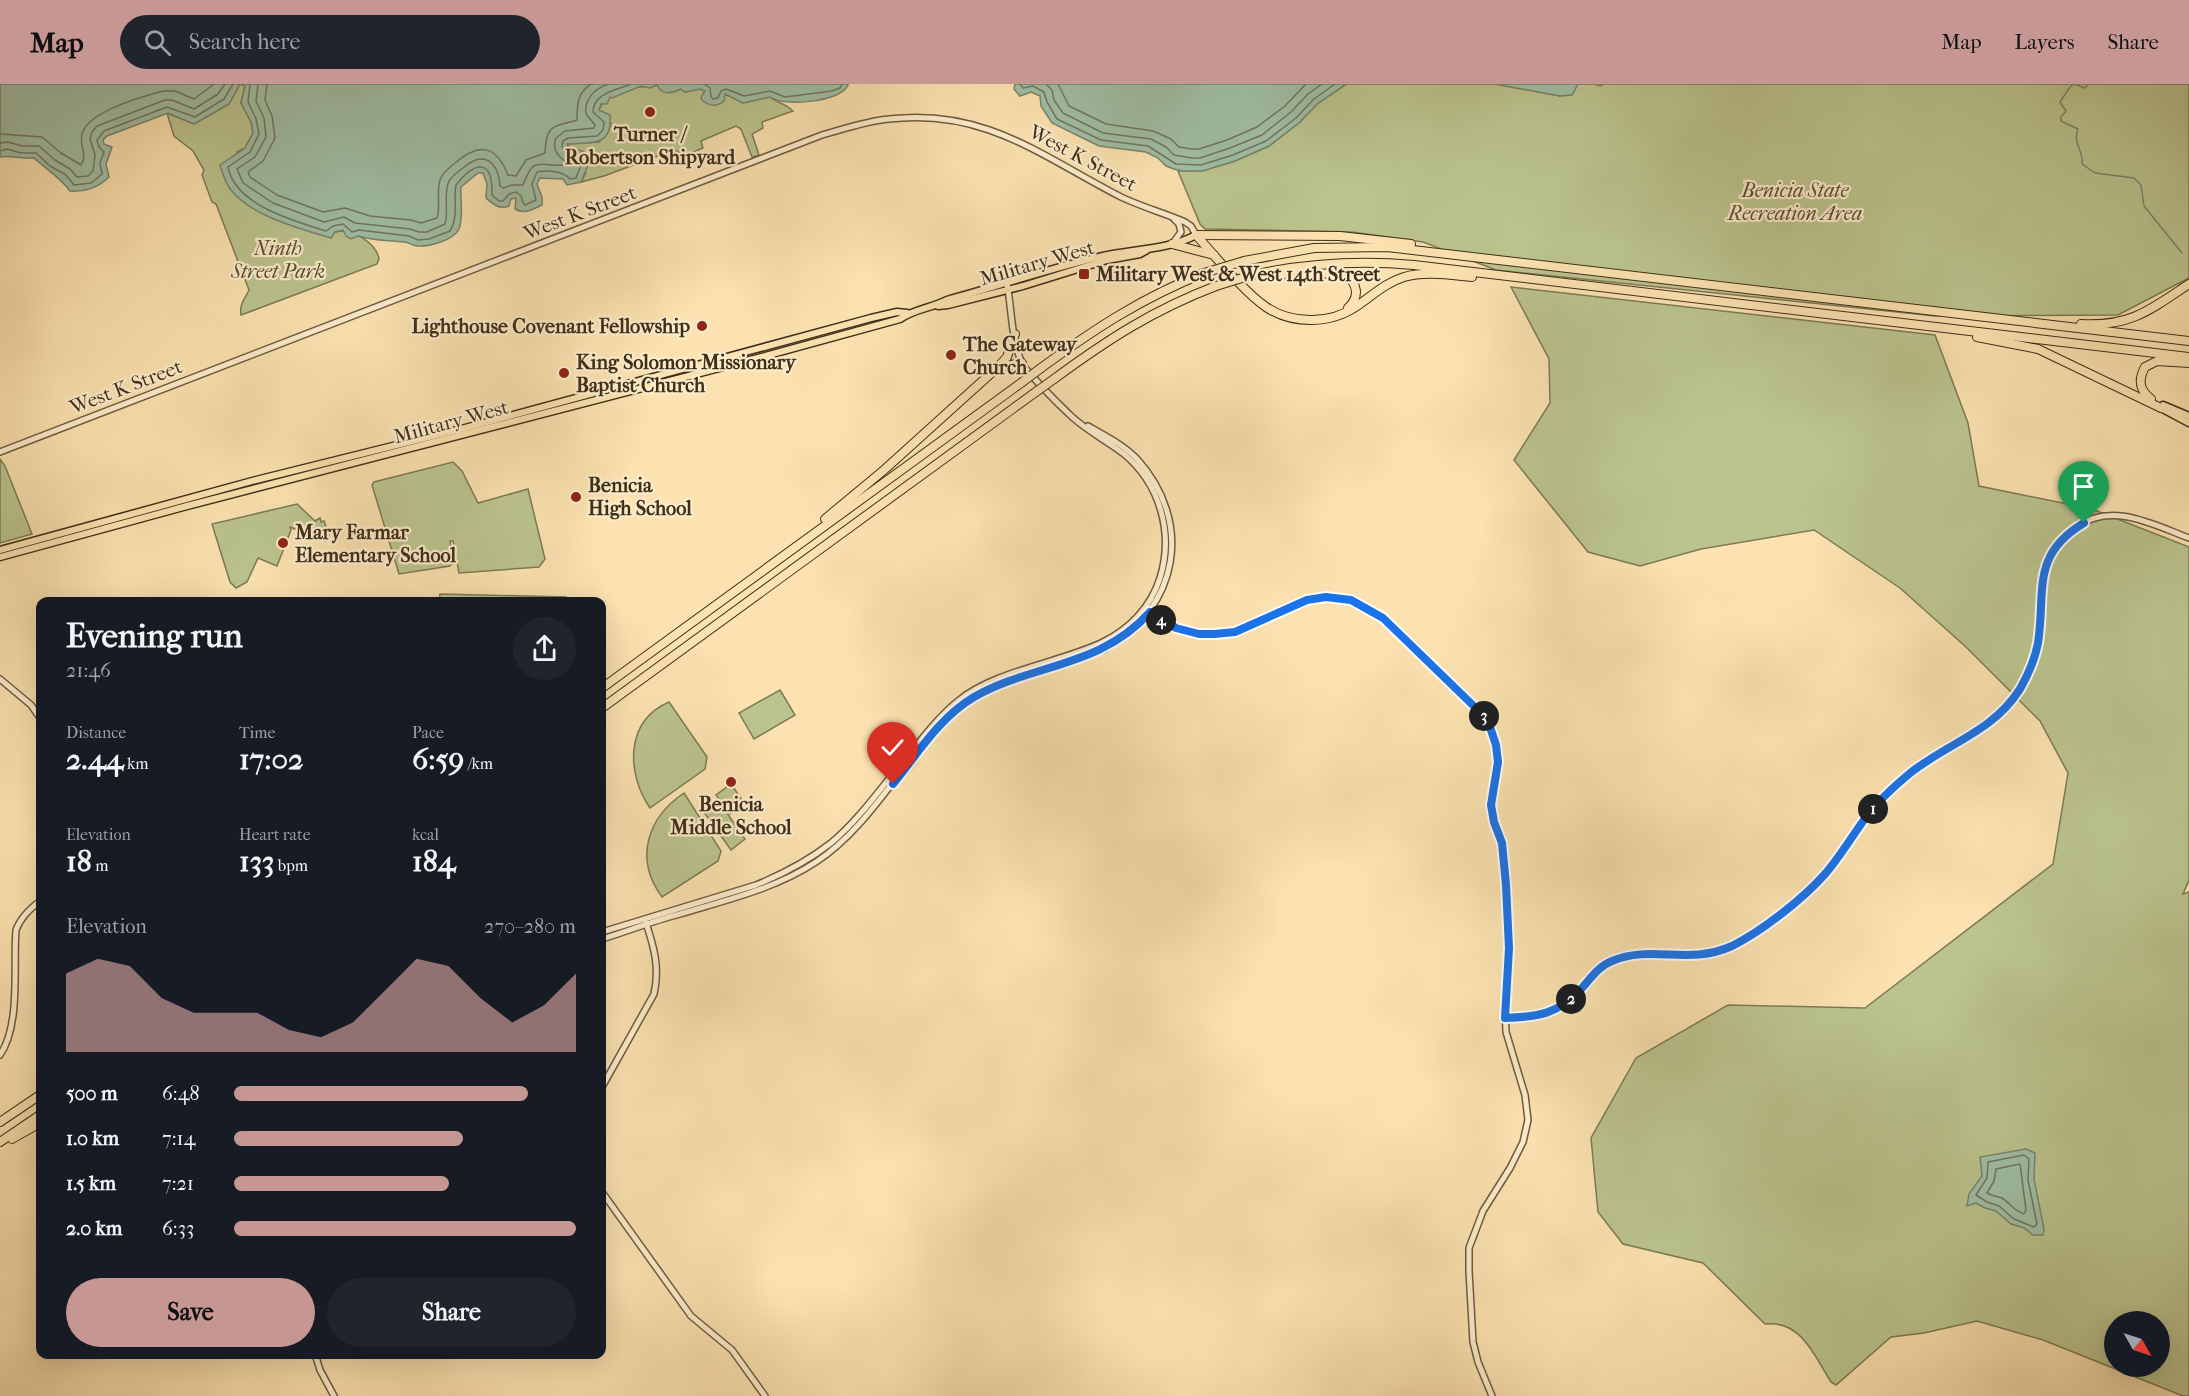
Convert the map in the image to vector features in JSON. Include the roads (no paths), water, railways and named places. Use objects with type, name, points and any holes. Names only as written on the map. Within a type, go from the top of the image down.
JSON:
[{"type":"highway","points":[[1196,235],[1366,237],[1418,245],[1448,253]]},
{"type":"highway","points":[[1196,235],[1266,307],[1282,315],[1317,320],[1358,306],[1390,282],[1405,277],[1440,274],[1510,280],[1524,278]]},
{"type":"highway","points":[[1172,244],[1215,255]]},
{"type":"highway","points":[[606,685],[1104,323],[1165,289],[1204,273],[1290,251],[1350,246],[1448,253],[2189,341]]},
{"type":"highway","points":[[606,705],[1097,347],[1138,321],[1178,301],[1252,275],[1313,264],[1373,262],[1414,264],[2189,357]]},
{"type":"highway","points":[[1252,275],[1336,273],[1345,275],[1355,285],[1357,291],[1353,304],[1342,313]]},
{"type":"highway","points":[[1981,316],[2007,316],[2087,324],[2119,323],[2147,312],[2189,284]]},
{"type":"highway","points":[[1947,329],[1975,337],[2038,349],[2162,406]]},
{"type":"highway","points":[[781,557],[884,470],[998,368],[1007,357],[1015,334]]},
{"type":"highway","points":[[2162,406],[2150,399],[2141,388],[2141,374],[2145,367],[2157,361],[2189,363]]},
{"type":"highway","points":[[998,368],[1022,363]]},
{"type":"highway","points":[[0,1122],[36,1098]]},
{"type":"highway","points":[[0,1143],[36,1118]]},
{"type":"highway","points":[[0,1143],[36,1125]]},
{"type":"main road","name":"Military West","points":[[0,550],[256,480],[756,351],[872,318],[948,305],[1107,260],[1140,254],[1148,249],[1172,244],[1196,235]]},
{"type":"main road","name":"Military West","points":[[0,557],[758,358],[900,319],[908,313]]},
{"type":"main road","points":[[2162,406],[2189,416]]},
{"type":"main road","points":[[2162,406],[2189,423]]},
{"type":"street","name":"West K Street","points":[[0,452],[822,135],[875,121],[924,117],[944,118],[991,129],[1030,146],[1133,203],[1190,225],[1196,235]]},
{"type":"street","points":[[1171,216],[1179,224],[1181,232],[1172,244]]},
{"type":"street","points":[[606,931],[646,921],[756,885],[781,875],[805,861],[831,843],[850,824],[937,720],[971,691],[1102,642],[1147,611],[1163,586],[1171,550],[1170,520],[1161,492],[1153,479],[1127,450],[1069,414],[1036,381],[1022,363],[1007,287]]},
{"type":"street","points":[[1505,1018],[1539,1016],[1560,1007],[1573,998],[1602,967],[1611,961],[1638,954],[1691,957],[1717,952],[1745,939],[1796,902],[1825,874],[1873,808],[1896,785],[1920,766],[1986,726],[2017,693],[2032,663],[2037,644],[2044,572],[2053,551],[2077,527],[2095,518],[2133,517],[2189,538]]},
{"type":"street","points":[[1147,611],[1176,628],[1199,634],[1214,634],[1235,632],[1307,600],[1326,597],[1351,600],[1383,618],[1482,714],[1491,730],[1498,762],[1491,805],[1494,822],[1502,843],[1506,885],[1509,948],[1505,1018],[1508,1043],[1525,1095],[1528,1120],[1523,1142],[1477,1225],[1469,1248],[1473,1342],[1478,1362],[1492,1396]]},
{"type":"street","points":[[0,679],[31,705],[36,712]]},
{"type":"street","points":[[0,1055],[7,1042],[14,1000],[16,930],[26,913],[36,904]]},
{"type":"street","points":[[606,937],[646,921]]},
{"type":"street","points":[[606,1080],[654,994],[657,982],[657,960],[646,921]]},
{"type":"street","points":[[606,1198],[691,1317],[732,1350],[765,1396]]},
{"type":"street","points":[[317,1359],[334,1396]]},
{"type":"water","points":[[0,84],[240,84],[229,104],[194,124],[168,113],[107,136],[103,140],[104,144],[112,147],[106,164],[109,177],[96,187],[70,191],[34,158],[0,157]]},
{"type":"water","points":[[240,84],[848,85],[843,91],[824,99],[799,102],[787,102],[770,97],[743,103],[725,94],[724,101],[713,105],[702,100],[701,97],[705,91],[700,89],[685,92],[681,89],[668,93],[662,91],[657,85],[650,88],[641,86],[610,97],[607,104],[601,104],[599,110],[610,115],[610,126],[604,138],[592,143],[567,144],[568,147],[585,152],[588,165],[581,182],[567,185],[563,179],[540,178],[537,184],[542,197],[542,205],[529,211],[522,211],[515,209],[516,198],[511,199],[509,206],[502,207],[496,206],[486,198],[487,184],[483,173],[478,173],[461,187],[461,219],[456,233],[441,242],[417,246],[406,242],[375,240],[358,236],[351,239],[343,230],[335,232],[331,238],[277,220],[240,199],[227,184],[220,165],[245,148],[253,133],[251,122],[241,103],[245,86]]},
{"type":"water","points":[[1015,84],[1346,84],[1317,104],[1300,122],[1269,146],[1235,161],[1202,171],[1182,171],[1166,166],[1158,158],[1146,152],[1099,146],[1052,123],[1041,106],[1040,96],[1031,92],[1020,96],[1014,89]]},
{"type":"water","points":[[1495,84],[1578,84],[1572,95],[1560,96]]},
{"type":"water","points":[[2026,1149],[2035,1153],[2034,1179],[2044,1229],[2043,1235],[2033,1235],[2024,1228],[2011,1224],[1996,1211],[1976,1203],[1967,1206],[1969,1194],[1982,1176],[1980,1157]]},
{"type":"waterway","points":[[1582,84],[1587,84]]},
{"type":"waterway","points":[[1594,84],[1600,86],[1604,84]]},
{"type":"waterway","points":[[2088,84],[2085,88],[2074,84],[2060,102],[2066,111],[2061,121],[2078,129],[2076,139],[2082,164],[2095,173],[2134,178],[2141,185],[2144,206],[2182,253]]},
{"type":"place","name":"Turner / Robertson Shipyard","points":[[650,112]]},
{"type":"place","name":"Military West & West 14th Street","points":[[1084,274]]},
{"type":"place","name":"Lighthouse Covenant Fellowship","points":[[702,326]]},
{"type":"place","name":"The Gateway Church","points":[[951,355]]},
{"type":"place","name":"King Solomon Missionary Baptist Church","points":[[564,373]]},
{"type":"place","name":"Benicia High School","points":[[576,497]]},
{"type":"place","name":"Mary Farmar Elementary School","points":[[283,543]]},
{"type":"place","name":"Benicia Middle School","points":[[731,782]]},
{"type":"park label","name":"Benicia State Recreation Area","points":[[1795,202]]},
{"type":"park label","name":"Ninth Street Park","points":[[278,260]]}]
